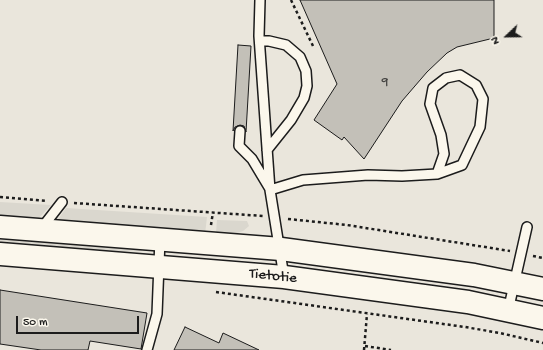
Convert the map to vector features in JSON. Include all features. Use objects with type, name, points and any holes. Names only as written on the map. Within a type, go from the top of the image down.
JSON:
[{"type":"main road","name":"Tietotie","points":[[0,227],[41,229],[281,249],[474,275],[543,289]]},
{"type":"main road","name":"Tietotie","points":[[0,254],[284,277],[468,302],[543,318]]},
{"type":"lane","points":[[260,0],[260,42],[270,190],[281,249],[284,277]]},
{"type":"lane","points":[[260,42],[268,41],[286,45],[300,57],[306,71],[307,86],[304,98],[291,120],[267,150]]},
{"type":"lane","points":[[270,190],[303,180],[368,175],[402,176],[437,174],[462,164],[480,126],[483,99],[476,85],[460,75],[446,78],[433,88],[430,104],[441,135],[444,154],[437,174]]},
{"type":"lane","points":[[240,132],[239,146],[252,159],[270,190]]},
{"type":"lane","points":[[41,229],[62,202]]},
{"type":"lane","points":[[508,311],[527,227]]},
{"type":"lane","points":[[147,350],[157,314],[160,239]]},
{"type":"path","points":[[290,0],[313,46]]},
{"type":"path","points":[[211,292],[404,318],[500,333],[543,343]]},
{"type":"path","points":[[364,350],[367,314]]},
{"type":"path","points":[[365,346],[391,350]]},
{"type":"shaded area","points":[[0,0],[543,0],[543,350],[0,350]]},
{"type":"shaded area","points":[[0,202],[51,205],[37,220],[0,218]]},
{"type":"shaded area","points":[[66,208],[207,217],[205,234],[56,222]]},
{"type":"shaded area","points":[[217,220],[247,221],[249,226],[243,231],[232,235],[216,233]]},
{"type":"shaded area","points":[[0,234],[138,244],[142,251],[94,253],[0,248]]},
{"type":"building","points":[[300,0],[494,0],[494,38],[457,47],[447,53],[427,72],[402,101],[364,159],[344,137],[342,140],[314,120],[337,84]]},
{"type":"building","points":[[238,45],[251,46],[246,132],[244,126],[240,125],[235,127],[233,131]]},
{"type":"building","points":[[0,290],[147,313],[141,349],[90,341],[88,350],[41,350],[0,344]]},
{"type":"building","points":[[185,327],[219,343],[223,333],[259,350],[174,350]]}]
